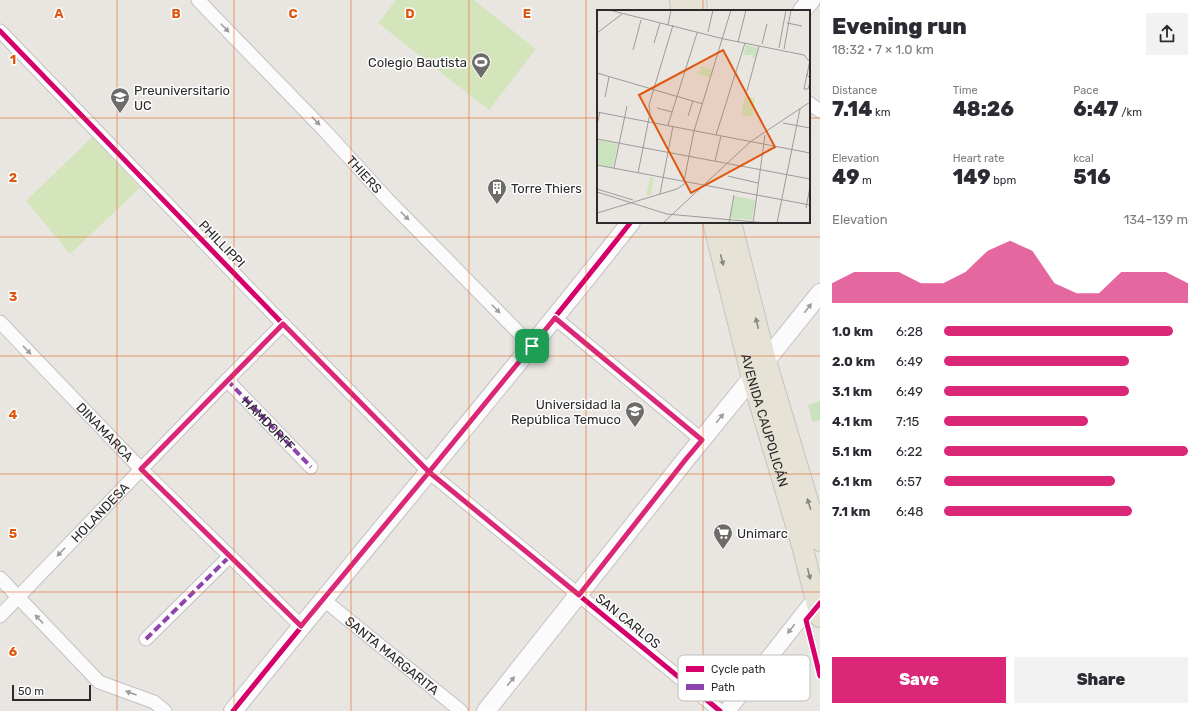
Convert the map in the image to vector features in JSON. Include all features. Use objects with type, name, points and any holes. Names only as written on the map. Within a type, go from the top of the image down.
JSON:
[{"type":"main road","points":[[680,0],[681,10]]},
{"type":"main road","points":[[696,0],[697,10]]},
{"type":"main road","points":[[803,10],[811,0]]},
{"type":"main road","points":[[234,711],[301,626],[429,472],[631,223]]},
{"type":"main road","name":"AVENIDA CAUPOLICÁN","points":[[712,223],[752,378],[818,603]]},
{"type":"main road","name":"AVENIDA CAUPOLICÁN","points":[[731,223],[766,361],[820,541]]},
{"type":"main road","points":[[486,711],[820,292]]},
{"type":"street","name":"THIERS","points":[[198,0],[325,130],[387,199],[532,346]]},
{"type":"street","name":"PHILLIPPI","points":[[0,31],[283,324],[429,472]]},
{"type":"street","points":[[810,104],[820,111]]},
{"type":"street","points":[[555,318],[702,440]]},
{"type":"street","name":"DINAMARCA","points":[[0,322],[141,469],[301,626]]},
{"type":"street","name":"HOLANDESA","points":[[0,616],[227,380],[283,324]]},
{"type":"street","name":"HAMDORFF","points":[[227,380],[311,467]]},
{"type":"street","name":"SAN CARLOS","points":[[429,472],[678,676]]},
{"type":"street","points":[[146,639],[230,556]]},
{"type":"street","points":[[0,578],[99,682],[154,702],[165,711]]},
{"type":"street","name":"SANTA MARGARITA","points":[[324,600],[461,711]]},
{"type":"street","points":[[777,655],[818,603]]},
{"type":"street","name":"SAN CARLOS","points":[[708,701],[720,711]]},
{"type":"street","points":[[727,711],[739,703]]},
{"type":"green space","name":"Colegio Bautista","points":[[396,0],[474,0],[536,49],[489,110],[378,23]]},
{"type":"green space","points":[[92,137],[140,188],[70,254],[26,201]]},
{"type":"green space","points":[[820,401],[820,420],[812,422],[808,405]]},
{"type":"marked path","points":[[227,380],[311,467]]},
{"type":"marked path","points":[[146,639],[230,556]]},
{"type":"cycle path","points":[[0,31],[283,324],[429,472],[678,677]]},
{"type":"cycle path","points":[[233,711],[533,345],[630,223]]},
{"type":"cycle path","points":[[820,603],[806,620],[820,676]]},
{"type":"cycle path","points":[[708,701],[720,711]]},
{"type":"place","name":"Colegio Bautista","points":[[481,79]]},
{"type":"place","name":"Preuniversitario UC","points":[[120,114]]},
{"type":"place","name":"Torre Thiers","points":[[497,205]]},
{"type":"place","name":"Universidad la República Temuco","points":[[635,428]]},
{"type":"place","name":"Unimarc","points":[[723,550]]},
{"type":"route","points":[[532,346],[429,472],[283,324],[141,469],[301,626],[429,472],[579,595],[702,440],[555,318],[532,346]]}]
